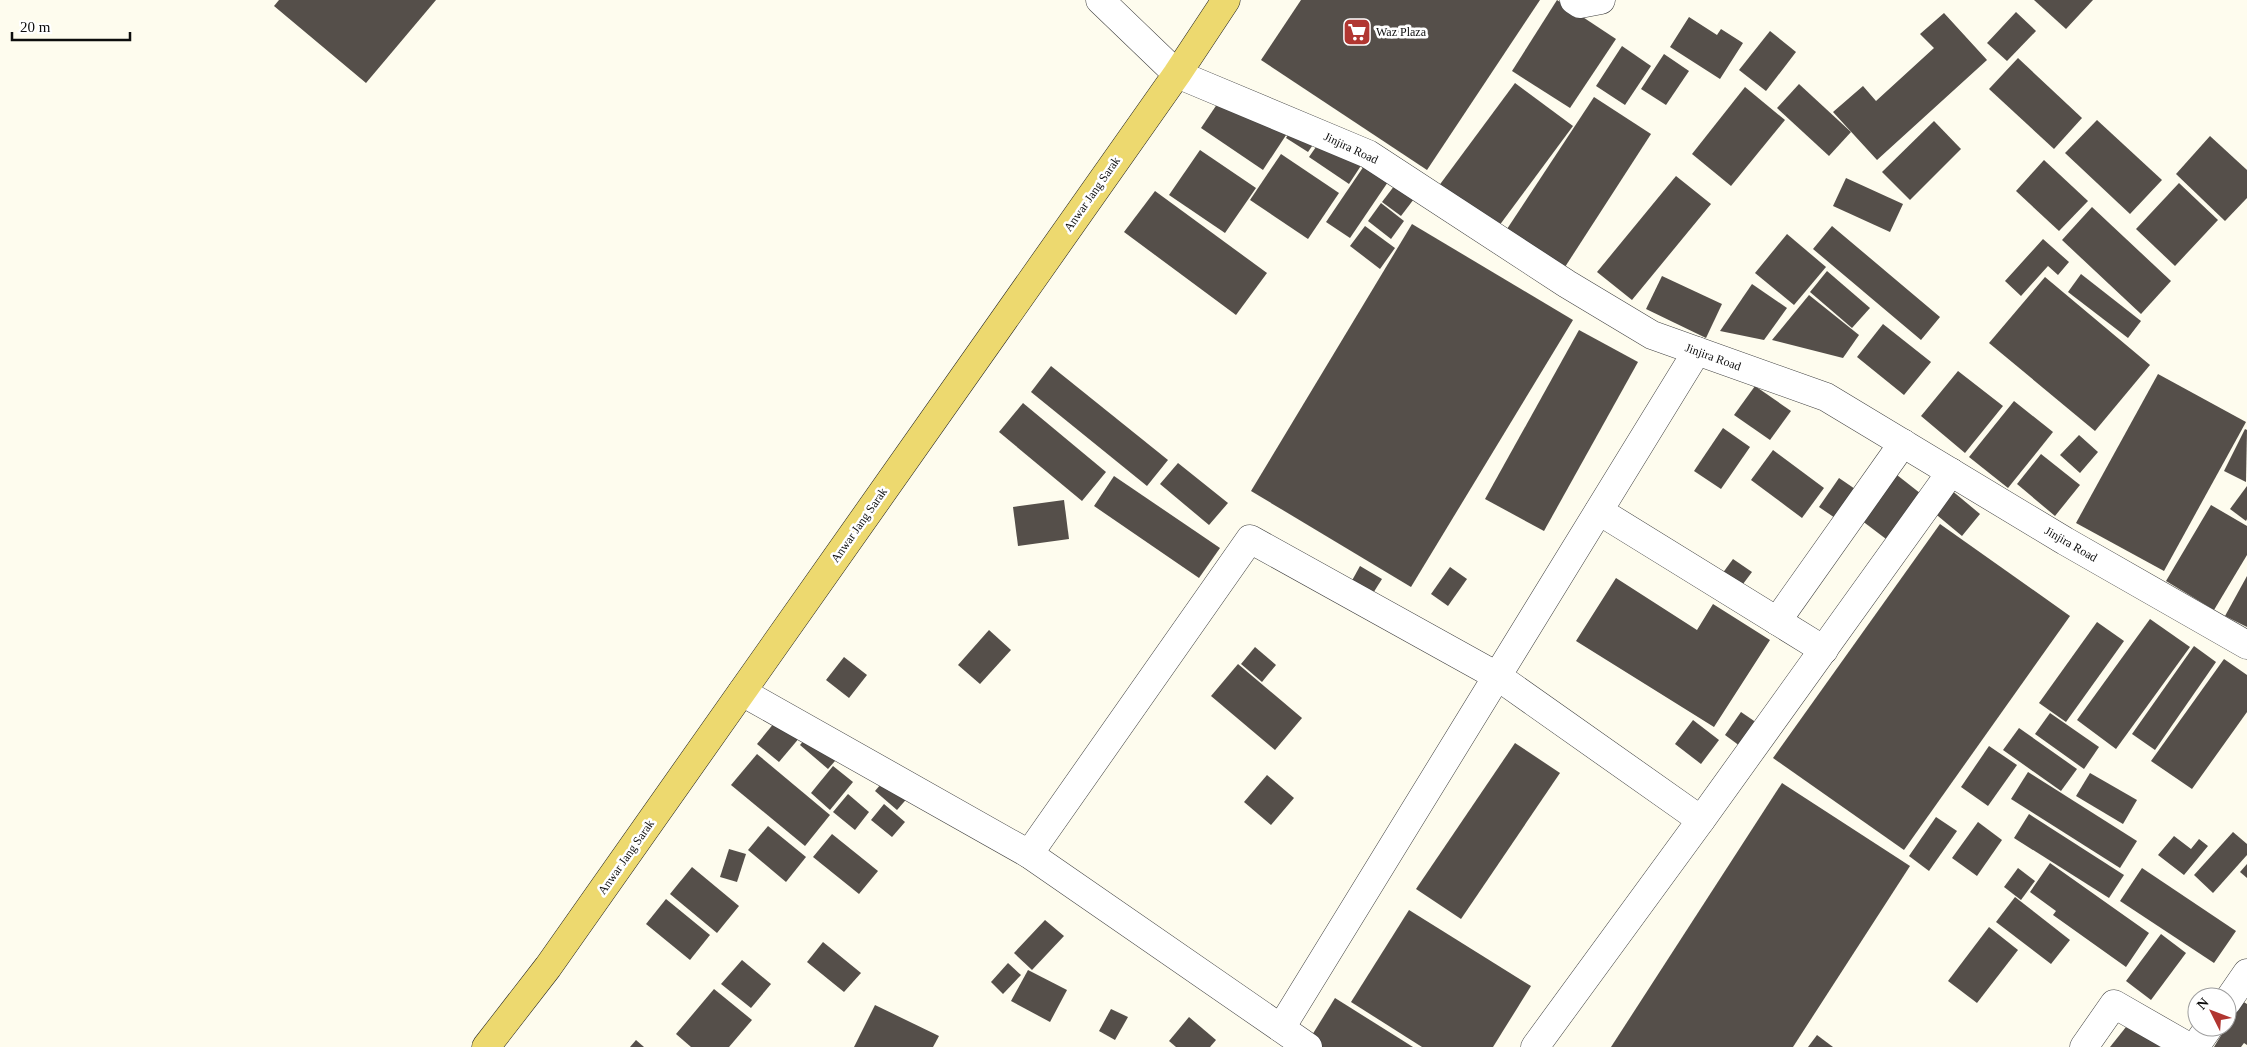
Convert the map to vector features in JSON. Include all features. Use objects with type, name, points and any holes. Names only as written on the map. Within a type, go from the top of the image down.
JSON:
[{"type":"main road","name":"Anwar Jang Sarak","points":[[486,1047],[548,968],[1177,74],[1226,0]]},
{"type":"street","points":[[1100,0],[1177,74]]},
{"type":"street","points":[[1574,0],[1580,4],[1601,0]]},
{"type":"street","name":"Jinjira Road","points":[[1177,74],[1368,154],[1567,284],[1652,335],[1826,397],[2065,541],[2247,645]]},
{"type":"street","points":[[1281,1028],[1697,351]]},
{"type":"street","points":[[1778,621],[1903,444]]},
{"type":"street","points":[[1534,1047],[1701,820],[1951,472]]},
{"type":"street","points":[[1599,511],[1824,650]]},
{"type":"street","points":[[1029,854],[1250,538],[1497,676],[1701,820]]},
{"type":"street","points":[[742,692],[1029,854],[1308,1047]]},
{"type":"street","points":[[2237,988],[2247,973]]},
{"type":"street","points":[[2084,1047],[2114,1004],[2189,1047]]},
{"type":"building","points":[[279,0],[436,0],[366,83],[274,6]]},
{"type":"building","points":[[1301,0],[1540,0],[1427,170],[1261,60]]},
{"type":"building","points":[[1557,0],[1616,39],[1570,108],[1512,71]]},
{"type":"building","points":[[2034,0],[2093,0],[2066,29]]},
{"type":"building","points":[[2016,12],[2036,31],[2007,61],[1987,43]]},
{"type":"building","points":[[1944,13],[1987,60],[1877,160],[1833,112],[1863,86],[1876,101],[1934,48],[1920,34]]},
{"type":"building","points":[[1689,17],[1717,35],[1721,29],[1743,43],[1720,79],[1670,47]]},
{"type":"building","points":[[1770,31],[1796,52],[1766,91],[1739,70]]},
{"type":"building","points":[[1622,46],[1651,66],[1625,105],[1596,86]]},
{"type":"building","points":[[1664,54],[1689,71],[1666,105],[1641,89]]},
{"type":"building","points":[[2018,58],[2082,118],[2054,149],[1989,89]]},
{"type":"building","points":[[1232,82],[1294,123],[1263,170],[1201,128]]},
{"type":"building","points":[[1515,83],[1573,126],[1496,230],[1438,187]]},
{"type":"building","points":[[1799,84],[1851,132],[1829,156],[1777,108]]},
{"type":"building","points":[[1745,87],[1785,120],[1731,186],[1692,154]]},
{"type":"building","points":[[1594,97],[1651,134],[1565,267],[1507,229]]},
{"type":"building","points":[[2097,120],[2162,180],[2130,214],[2065,153]]},
{"type":"building","points":[[1297,121],[1319,136],[1308,152],[1286,138]]},
{"type":"building","points":[[1934,121],[1961,149],[1910,200],[1882,172]]},
{"type":"building","points":[[1327,131],[1366,158],[1349,184],[1309,157]]},
{"type":"building","points":[[2210,136],[2247,170],[2247,198],[2225,221],[2176,174]]},
{"type":"building","points":[[1200,150],[1256,188],[1225,233],[1169,195]]},
{"type":"building","points":[[1281,154],[1339,193],[1308,239],[1250,200]]},
{"type":"building","points":[[1368,160],[1392,176],[1350,238],[1326,222]]},
{"type":"building","points":[[2044,160],[2088,201],[2059,231],[2016,191]]},
{"type":"building","points":[[1676,176],[1711,204],[1632,300],[1597,272]]},
{"type":"building","points":[[1401,177],[1420,191],[1401,216],[1382,202]]},
{"type":"building","points":[[1846,178],[1903,204],[1890,232],[1833,206]]},
{"type":"building","points":[[2179,183],[2218,220],[2175,266],[2136,229]]},
{"type":"building","points":[[1155,191],[1267,273],[1236,315],[1124,232]]},
{"type":"building","points":[[1381,203],[1404,221],[1391,239],[1368,221]]},
{"type":"building","points":[[2092,207],[2171,281],[2141,314],[2062,240]]},
{"type":"building","points":[[1412,224],[1573,320],[1411,587],[1251,491]]},
{"type":"building","points":[[1365,226],[1395,248],[1380,269],[1350,246]]},
{"type":"building","points":[[1832,226],[1940,317],[1921,340],[1813,249]]},
{"type":"building","points":[[1787,234],[1826,267],[1794,305],[1755,273]]},
{"type":"building","points":[[2043,239],[2069,262],[2058,275],[2048,266],[2021,296],[2005,281]]},
{"type":"building","points":[[1827,271],[1870,308],[1852,328],[1810,292]]},
{"type":"building","points":[[2081,274],[2141,321],[2128,338],[2068,292]]},
{"type":"building","points":[[1662,276],[1722,304],[1706,338],[1646,309]]},
{"type":"building","points":[[2045,277],[2150,365],[2095,431],[1989,343]]},
{"type":"building","points":[[1752,284],[1787,308],[1764,340],[1720,331]]},
{"type":"building","points":[[1809,295],[1859,335],[1843,358],[1772,340]]},
{"type":"building","points":[[1883,324],[1931,362],[1904,395],[1857,357]]},
{"type":"building","points":[[1579,330],[1638,362],[1544,531],[1485,499]]},
{"type":"building","points":[[1051,366],[1168,460],[1147,486],[1031,392]]},
{"type":"building","points":[[1958,371],[2003,406],[1965,453],[1921,416]]},
{"type":"building","points":[[2158,374],[2246,422],[2164,571],[2076,523]]},
{"type":"building","points":[[1755,386],[1791,411],[1770,440],[1734,415]]},
{"type":"building","points":[[2014,401],[2053,432],[2008,488],[1969,457]]},
{"type":"building","points":[[1023,403],[1106,472],[1082,501],[999,432]]},
{"type":"building","points":[[1723,428],[1750,447],[1721,489],[1694,471]]},
{"type":"building","points":[[2245,429],[2247,430],[2246,482],[2224,471]]},
{"type":"building","points":[[2079,435],[2098,452],[2080,473],[2060,455]]},
{"type":"building","points":[[1773,450],[1824,488],[1802,518],[1751,480]]},
{"type":"building","points":[[2041,454],[2080,485],[2055,516],[2017,484]]},
{"type":"building","points":[[1178,463],[1228,503],[1209,525],[1160,484]]},
{"type":"building","points":[[1897,475],[1925,497],[1890,542],[1861,520]]},
{"type":"building","points":[[1114,476],[1220,548],[1199,578],[1094,506]]},
{"type":"building","points":[[1839,478],[1858,491],[1838,520],[1819,507]]},
{"type":"building","points":[[2247,486],[2247,519],[2246,521],[2230,509]]},
{"type":"building","points":[[1950,489],[1980,514],[1962,536],[1932,511]]},
{"type":"building","points":[[1064,500],[1069,539],[1018,546],[1013,507]]},
{"type":"building","points":[[2211,505],[2247,526],[2247,555],[2214,610],[2166,581]]},
{"type":"building","points":[[1940,524],[2070,616],[1904,850],[1773,758]]},
{"type":"building","points":[[1733,559],[1752,572],[1740,588],[1722,574]]},
{"type":"building","points":[[1360,566],[1382,579],[1370,598],[1349,586]]},
{"type":"building","points":[[1450,567],[1467,579],[1448,606],[1431,594]]},
{"type":"building","points":[[2247,576],[2247,627],[2225,616]]},
{"type":"building","points":[[1616,578],[1697,630],[1713,604],[1770,640],[1714,727],[1576,641]]},
{"type":"building","points":[[2150,619],[2190,647],[2116,749],[2077,720]]},
{"type":"building","points":[[2097,622],[2124,641],[2066,722],[2039,703]]},
{"type":"building","points":[[989,630],[1011,650],[980,684],[958,665]]},
{"type":"building","points":[[2194,646],[2216,662],[2155,750],[2132,734]]},
{"type":"building","points":[[1255,647],[1276,665],[1262,682],[1241,664]]},
{"type":"building","points":[[844,657],[867,675],[849,698],[826,680]]},
{"type":"building","points":[[2224,659],[2247,675],[2247,712],[2192,789],[2151,761]]},
{"type":"building","points":[[1238,664],[1302,718],[1275,750],[1211,696]]},
{"type":"building","points":[[788,706],[811,724],[779,762],[757,744]]},
{"type":"building","points":[[1741,712],[1760,725],[1744,749],[1725,735]]},
{"type":"building","points":[[2050,713],[2099,747],[2084,769],[2035,734]]},
{"type":"building","points":[[1693,720],[1719,740],[1701,764],[1675,744]]},
{"type":"building","points":[[2019,728],[2077,769],[2061,791],[2003,750]]},
{"type":"building","points":[[813,729],[842,753],[828,769],[800,745]]},
{"type":"building","points":[[1515,743],[1560,773],[1461,919],[1416,889]]},
{"type":"building","points":[[1989,746],[2017,765],[1988,806],[1961,787]]},
{"type":"building","points":[[757,754],[830,815],[805,846],[731,785]]},
{"type":"building","points":[[833,766],[853,782],[830,810],[811,793]]},
{"type":"building","points":[[2028,772],[2137,841],[2120,868],[2011,799]]},
{"type":"building","points":[[2090,773],[2137,800],[2123,824],[2076,796]]},
{"type":"building","points":[[1267,775],[1294,798],[1271,825],[1244,802]]},
{"type":"building","points":[[887,777],[910,795],[897,810],[875,791]]},
{"type":"building","points":[[1782,783],[1910,866],[1793,1047],[1611,1047]]},
{"type":"building","points":[[848,794],[869,812],[855,830],[833,812]]},
{"type":"building","points":[[884,804],[905,822],[892,837],[871,820]]},
{"type":"building","points":[[2029,814],[2124,875],[2109,898],[2014,838]]},
{"type":"building","points":[[1936,817],[1957,831],[1929,871],[1909,856]]},
{"type":"building","points":[[1978,822],[2002,840],[1977,876],[1952,858]]},
{"type":"building","points":[[768,826],[806,857],[786,882],[748,850]]},
{"type":"building","points":[[2233,832],[2247,844],[2247,855],[2213,893],[2194,875]]},
{"type":"building","points":[[832,834],[878,871],[859,894],[813,857]]},
{"type":"building","points":[[2174,836],[2191,849],[2199,839],[2208,846],[2184,875],[2158,855]]},
{"type":"building","points":[[729,849],[746,854],[737,882],[720,877]]},
{"type":"building","points":[[2050,863],[2149,933],[2126,967],[2053,915],[2056,911],[2030,892]]},
{"type":"building","points":[[2247,864],[2247,878],[2240,872]]},
{"type":"building","points":[[692,867],[739,906],[717,933],[670,894]]},
{"type":"building","points":[[2018,868],[2035,881],[2021,900],[2004,887]]},
{"type":"building","points":[[2142,868],[2236,931],[2214,963],[2120,901]]},
{"type":"building","points":[[2015,897],[2070,940],[2051,964],[1996,922]]},
{"type":"building","points":[[666,899],[710,935],[690,960],[646,924]]},
{"type":"building","points":[[1409,910],[1531,986],[1493,1047],[1422,1047],[1351,1002]]},
{"type":"building","points":[[1045,920],[1064,936],[1032,970],[1014,953]]},
{"type":"building","points":[[1989,927],[2018,950],[1977,1003],[1948,981]]},
{"type":"building","points":[[2161,934],[2186,953],[2151,1000],[2126,981]]},
{"type":"building","points":[[823,942],[861,973],[844,992],[807,962]]},
{"type":"building","points":[[742,960],[771,984],[751,1008],[721,984]]},
{"type":"building","points":[[1008,963],[1021,975],[1003,994],[991,982]]},
{"type":"building","points":[[1028,970],[1067,990],[1050,1022],[1011,1001]]},
{"type":"building","points":[[714,989],[752,1020],[729,1047],[691,1047],[676,1034]]},
{"type":"building","points":[[1335,998],[1413,1047],[1320,1047],[1309,1040]]},
{"type":"building","points":[[2242,1001],[2247,1004],[2247,1045],[2244,1043],[2241,1047],[2214,1047],[2220,1037],[2237,1037],[2237,1009]]},
{"type":"building","points":[[875,1005],[939,1036],[933,1047],[854,1047]]},
{"type":"building","points":[[1111,1009],[1128,1017],[1115,1040],[1099,1031]]},
{"type":"building","points":[[1189,1017],[1216,1040],[1210,1047],[1176,1047],[1169,1041]]},
{"type":"building","points":[[2130,1022],[2160,1047],[2110,1047]]},
{"type":"building","points":[[1817,1035],[1833,1047],[1808,1047]]},
{"type":"building","points":[[636,1040],[644,1047],[630,1047]]},
{"type":"place","name":"Waz Plaza","points":[[1357,32]]}]
